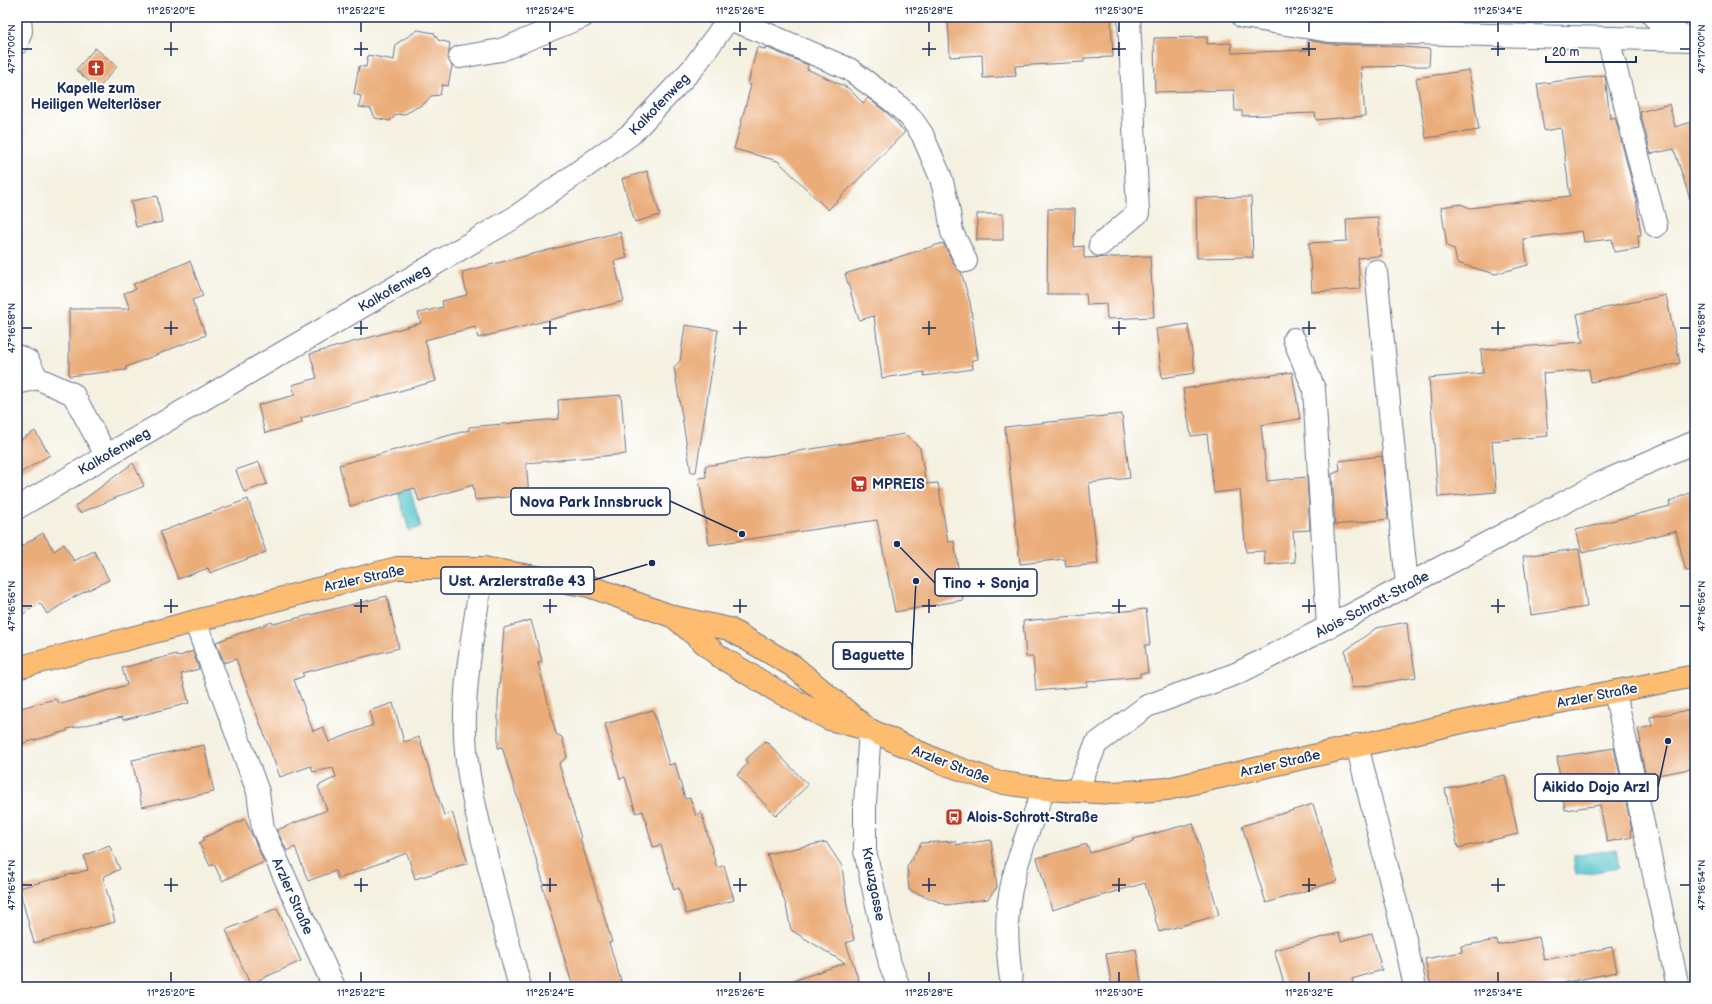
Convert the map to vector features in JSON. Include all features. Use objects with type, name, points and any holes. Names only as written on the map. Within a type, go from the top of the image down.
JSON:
[{"type":"main road","name":"Arzler Straße","points":[[17,668],[397,568],[483,568],[589,586],[674,617],[729,629],[793,666],[870,730]]},
{"type":"main road","name":"Arzler Straße","points":[[674,617],[719,656],[777,691],[828,719],[870,730],[943,763],[998,782],[1044,789],[1077,791],[1113,793],[1167,789],[1502,713],[1695,676]]},
{"type":"street","points":[[17,43],[21,31],[20,17]]},
{"type":"street","points":[[460,57],[500,50],[582,17]]},
{"type":"street","points":[[1100,245],[1138,213],[1129,17]]},
{"type":"street","points":[[1243,17],[1330,31],[1692,40]]},
{"type":"street","points":[[1654,17],[1692,40]]},
{"type":"street","points":[[729,18],[849,69],[895,103],[911,118],[922,134],[941,178],[948,206],[952,232],[966,261]]},
{"type":"street","name":"Kalkofenweg","points":[[17,508],[517,216],[631,134],[693,68],[729,18]]},
{"type":"street","points":[[1608,38],[1656,226]]},
{"type":"street","points":[[1376,271],[1407,585]]},
{"type":"street","points":[[1294,338],[1314,389],[1328,627]]},
{"type":"street","points":[[17,356],[28,361],[27,381],[73,394],[106,455]]},
{"type":"street","name":"Alois-Schrott-Straße","points":[[1077,791],[1096,744],[1147,706],[1238,673],[1601,483],[1695,442]]},
{"type":"street","points":[[483,568],[467,685],[465,736],[466,758],[472,793],[492,882],[520,987]]},
{"type":"street","name":"Arzler Straße","points":[[195,621],[258,792],[263,829],[334,987]]},
{"type":"street","points":[[1615,692],[1678,987]]},
{"type":"street","name":"Kreuzgasse","points":[[870,730],[865,803],[865,851],[890,964],[899,987]]},
{"type":"street","points":[[1357,745],[1405,939],[1415,987]]},
{"type":"street","points":[[1012,987],[1008,944],[1009,901],[1027,836],[1044,789]]},
{"type":"water","points":[[409,485],[421,527],[409,531],[397,489]]},
{"type":"water","points":[[1616,849],[1619,868],[1576,875],[1573,856]]},
{"type":"building","points":[[948,17],[1083,17],[1083,20],[1111,18],[1113,57],[1084,58],[1084,62],[1015,66],[1016,76],[983,78],[982,55],[950,57]]},
{"type":"building","points":[[418,30],[434,33],[438,40],[450,43],[448,59],[452,66],[448,86],[442,85],[440,95],[431,96],[425,103],[403,115],[397,114],[390,121],[375,118],[371,109],[359,107],[361,96],[354,94],[359,66],[366,67],[368,55],[394,60],[396,44]]},
{"type":"building","points":[[1207,37],[1207,44],[1231,43],[1232,53],[1308,50],[1307,40],[1330,44],[1375,45],[1430,49],[1429,66],[1361,67],[1365,116],[1316,120],[1315,113],[1242,116],[1242,111],[1235,111],[1234,90],[1155,92],[1154,38]]},
{"type":"building","points":[[757,47],[765,49],[765,47],[808,65],[807,69],[848,88],[863,103],[868,98],[887,113],[905,132],[828,210],[778,161],[734,149],[751,85],[748,84]]},
{"type":"building","name":"Kapelle zum Heiligen Welterlöser","points":[[95,48],[117,66],[98,89],[76,70]]},
{"type":"building","points":[[1469,70],[1479,130],[1426,138],[1416,78]]},
{"type":"building","points":[[1605,75],[1610,119],[1615,117],[1636,198],[1641,235],[1638,235],[1639,248],[1614,252],[1612,239],[1584,242],[1582,231],[1523,239],[1528,265],[1495,274],[1457,263],[1454,249],[1447,246],[1441,207],[1461,204],[1470,208],[1570,196],[1561,128],[1544,131],[1537,84]]},
{"type":"building","points":[[1669,104],[1675,127],[1695,121],[1695,198],[1690,199],[1674,149],[1651,154],[1640,112]]},
{"type":"building","points":[[647,171],[660,215],[635,222],[622,179]]},
{"type":"building","points":[[157,196],[162,222],[136,227],[131,201]]},
{"type":"building","points":[[1251,197],[1253,257],[1197,258],[1196,198]]},
{"type":"building","points":[[1048,209],[1075,209],[1074,247],[1084,246],[1084,258],[1150,256],[1154,317],[1107,319],[1106,304],[1087,305],[1086,294],[1047,294]]},
{"type":"building","points":[[977,214],[1003,214],[1003,240],[977,240]]},
{"type":"building","points":[[1378,217],[1381,256],[1358,258],[1360,289],[1312,292],[1309,243],[1347,241],[1346,219]]},
{"type":"building","points":[[620,232],[627,258],[614,261],[624,301],[478,338],[475,327],[425,340],[436,381],[301,418],[302,423],[265,433],[258,405],[295,395],[292,385],[317,378],[310,354],[421,323],[418,313],[443,307],[442,301],[467,295],[462,272]]},
{"type":"building","points":[[943,243],[955,266],[961,272],[970,302],[978,359],[972,360],[973,369],[924,376],[924,372],[882,378],[874,316],[859,320],[845,274]]},
{"type":"building","points":[[190,261],[203,296],[192,300],[206,335],[126,367],[126,370],[69,376],[69,309],[130,309],[124,293],[136,289],[133,284]]},
{"type":"building","points":[[1666,295],[1680,363],[1591,382],[1589,369],[1543,373],[1548,436],[1492,441],[1496,492],[1438,497],[1429,378],[1483,373],[1481,350],[1583,342],[1577,314]]},
{"type":"building","points":[[1188,324],[1195,373],[1162,378],[1156,329]]},
{"type":"building","points":[[685,325],[718,330],[696,472],[691,472],[674,367],[680,361]]},
{"type":"building","points":[[1292,372],[1300,419],[1261,425],[1267,481],[1307,477],[1310,530],[1293,531],[1295,562],[1265,565],[1264,551],[1246,552],[1240,490],[1214,493],[1207,434],[1191,436],[1183,389]]},
{"type":"building","points":[[621,395],[626,454],[526,463],[529,495],[475,500],[473,485],[419,501],[415,488],[350,506],[339,465],[469,430],[469,427],[559,419],[558,400]]},
{"type":"building","points":[[1122,414],[1130,478],[1089,483],[1098,564],[1066,567],[1065,559],[1020,564],[1005,427]]},
{"type":"building","points":[[35,431],[50,455],[17,475],[17,442]]},
{"type":"building","points":[[905,434],[920,448],[926,484],[938,483],[948,542],[954,541],[963,600],[895,612],[877,520],[709,545],[699,478],[706,477],[705,466]]},
{"type":"building","points":[[1382,456],[1388,519],[1335,525],[1332,474],[1340,471],[1339,461]]},
{"type":"building","points":[[259,462],[267,484],[244,492],[236,470]]},
{"type":"building","points":[[133,463],[144,486],[80,513],[75,506]]},
{"type":"building","points":[[1695,490],[1695,570],[1686,571],[1676,531],[1582,553],[1576,530],[1670,506],[1669,502]]},
{"type":"building","points":[[248,499],[266,552],[210,573],[208,568],[178,579],[160,532]]},
{"type":"building","points":[[43,533],[54,551],[64,544],[74,561],[94,551],[109,580],[74,597],[47,614],[40,603],[17,618],[17,549]]},
{"type":"building","points":[[1579,549],[1587,607],[1531,615],[1523,556]]},
{"type":"building","points":[[387,596],[399,648],[302,673],[304,676],[294,680],[313,731],[323,727],[329,742],[373,725],[369,711],[393,703],[404,742],[419,737],[444,815],[452,812],[468,863],[415,879],[407,853],[338,879],[335,871],[308,881],[295,847],[287,851],[277,830],[327,810],[318,786],[336,777],[333,768],[313,772],[311,766],[280,777],[236,659],[224,663],[216,642],[272,622],[273,624]]},
{"type":"building","points":[[1146,609],[1150,645],[1145,645],[1148,673],[1140,673],[1140,677],[1087,682],[1087,686],[1036,691],[1033,657],[1026,657],[1023,621]]},
{"type":"building","points":[[531,620],[542,661],[538,663],[556,734],[562,737],[567,757],[559,764],[612,942],[609,943],[623,987],[573,987],[502,747],[498,748],[498,701],[504,628]]},
{"type":"building","points":[[1407,622],[1409,643],[1416,677],[1352,688],[1345,651],[1376,628]]},
{"type":"building","points":[[193,651],[199,669],[181,674],[189,703],[123,720],[122,717],[67,729],[67,731],[17,745],[17,709],[55,699],[61,704],[127,685],[122,668],[176,654],[177,657]]},
{"type":"building","points":[[1695,709],[1695,768],[1646,777],[1639,744],[1641,743],[1638,729],[1652,726],[1650,717]]},
{"type":"building","points":[[653,710],[669,765],[675,763],[685,799],[690,798],[696,816],[701,811],[717,868],[724,865],[734,900],[686,914],[679,888],[674,890],[661,845],[653,847],[643,811],[636,813],[625,777],[620,779],[605,724]]},
{"type":"building","points":[[766,741],[808,785],[776,816],[737,775],[748,763],[745,760]]},
{"type":"building","points":[[204,745],[214,792],[142,807],[132,760]]},
{"type":"building","points":[[1614,748],[1632,830],[1630,830],[1632,837],[1607,842],[1600,805],[1565,810],[1557,757]]},
{"type":"building","points":[[1505,775],[1518,834],[1458,848],[1445,789]]},
{"type":"building","points":[[1313,804],[1337,881],[1266,903],[1242,826]]},
{"type":"building","points":[[245,819],[264,862],[222,881],[214,864],[210,866],[199,843],[204,840],[203,838]]},
{"type":"building","points":[[1193,823],[1219,915],[1159,932],[1145,883],[1052,910],[1037,858],[1087,844],[1090,853],[1133,841],[1133,839]]},
{"type":"building","points":[[991,840],[997,887],[988,899],[947,905],[909,890],[907,867],[921,843],[955,841],[956,845]]},
{"type":"building","points":[[826,842],[842,866],[847,905],[854,940],[846,943],[861,987],[787,987],[787,983],[845,963],[791,930],[786,905],[767,854]]},
{"type":"building","points":[[109,845],[120,869],[103,877],[115,922],[34,943],[19,888],[88,870],[84,856]]},
{"type":"building","points":[[277,908],[301,961],[250,984],[226,930]]},
{"type":"building","points":[[1339,933],[1341,941],[1372,933],[1382,970],[1352,979],[1354,987],[1285,987],[1274,950]]},
{"type":"building","points":[[1539,937],[1544,960],[1612,947],[1617,972],[1542,987],[1431,987],[1425,959],[1462,952],[1461,946],[1497,940],[1498,945]]},
{"type":"building","points":[[1136,949],[1142,987],[1112,987],[1106,954]]},
{"type":"place","name":"Kapelle zum Heiligen Welterlöser","points":[[96,68]]},
{"type":"place","name":"MPREIS","points":[[859,484]]},
{"type":"place","name":"Nova Park Innsbruck","points":[[742,534]]},
{"type":"place","name":"Tino + Sonja","points":[[897,544]]},
{"type":"place","name":"Ust. Arzlerstraße 43","points":[[652,563]]},
{"type":"place","name":"Baguette","points":[[916,581]]},
{"type":"place","name":"Aikido Dojo Arzl","points":[[1668,741]]},
{"type":"place","name":"Alois-Schrott-Straße","points":[[954,817]]}]
